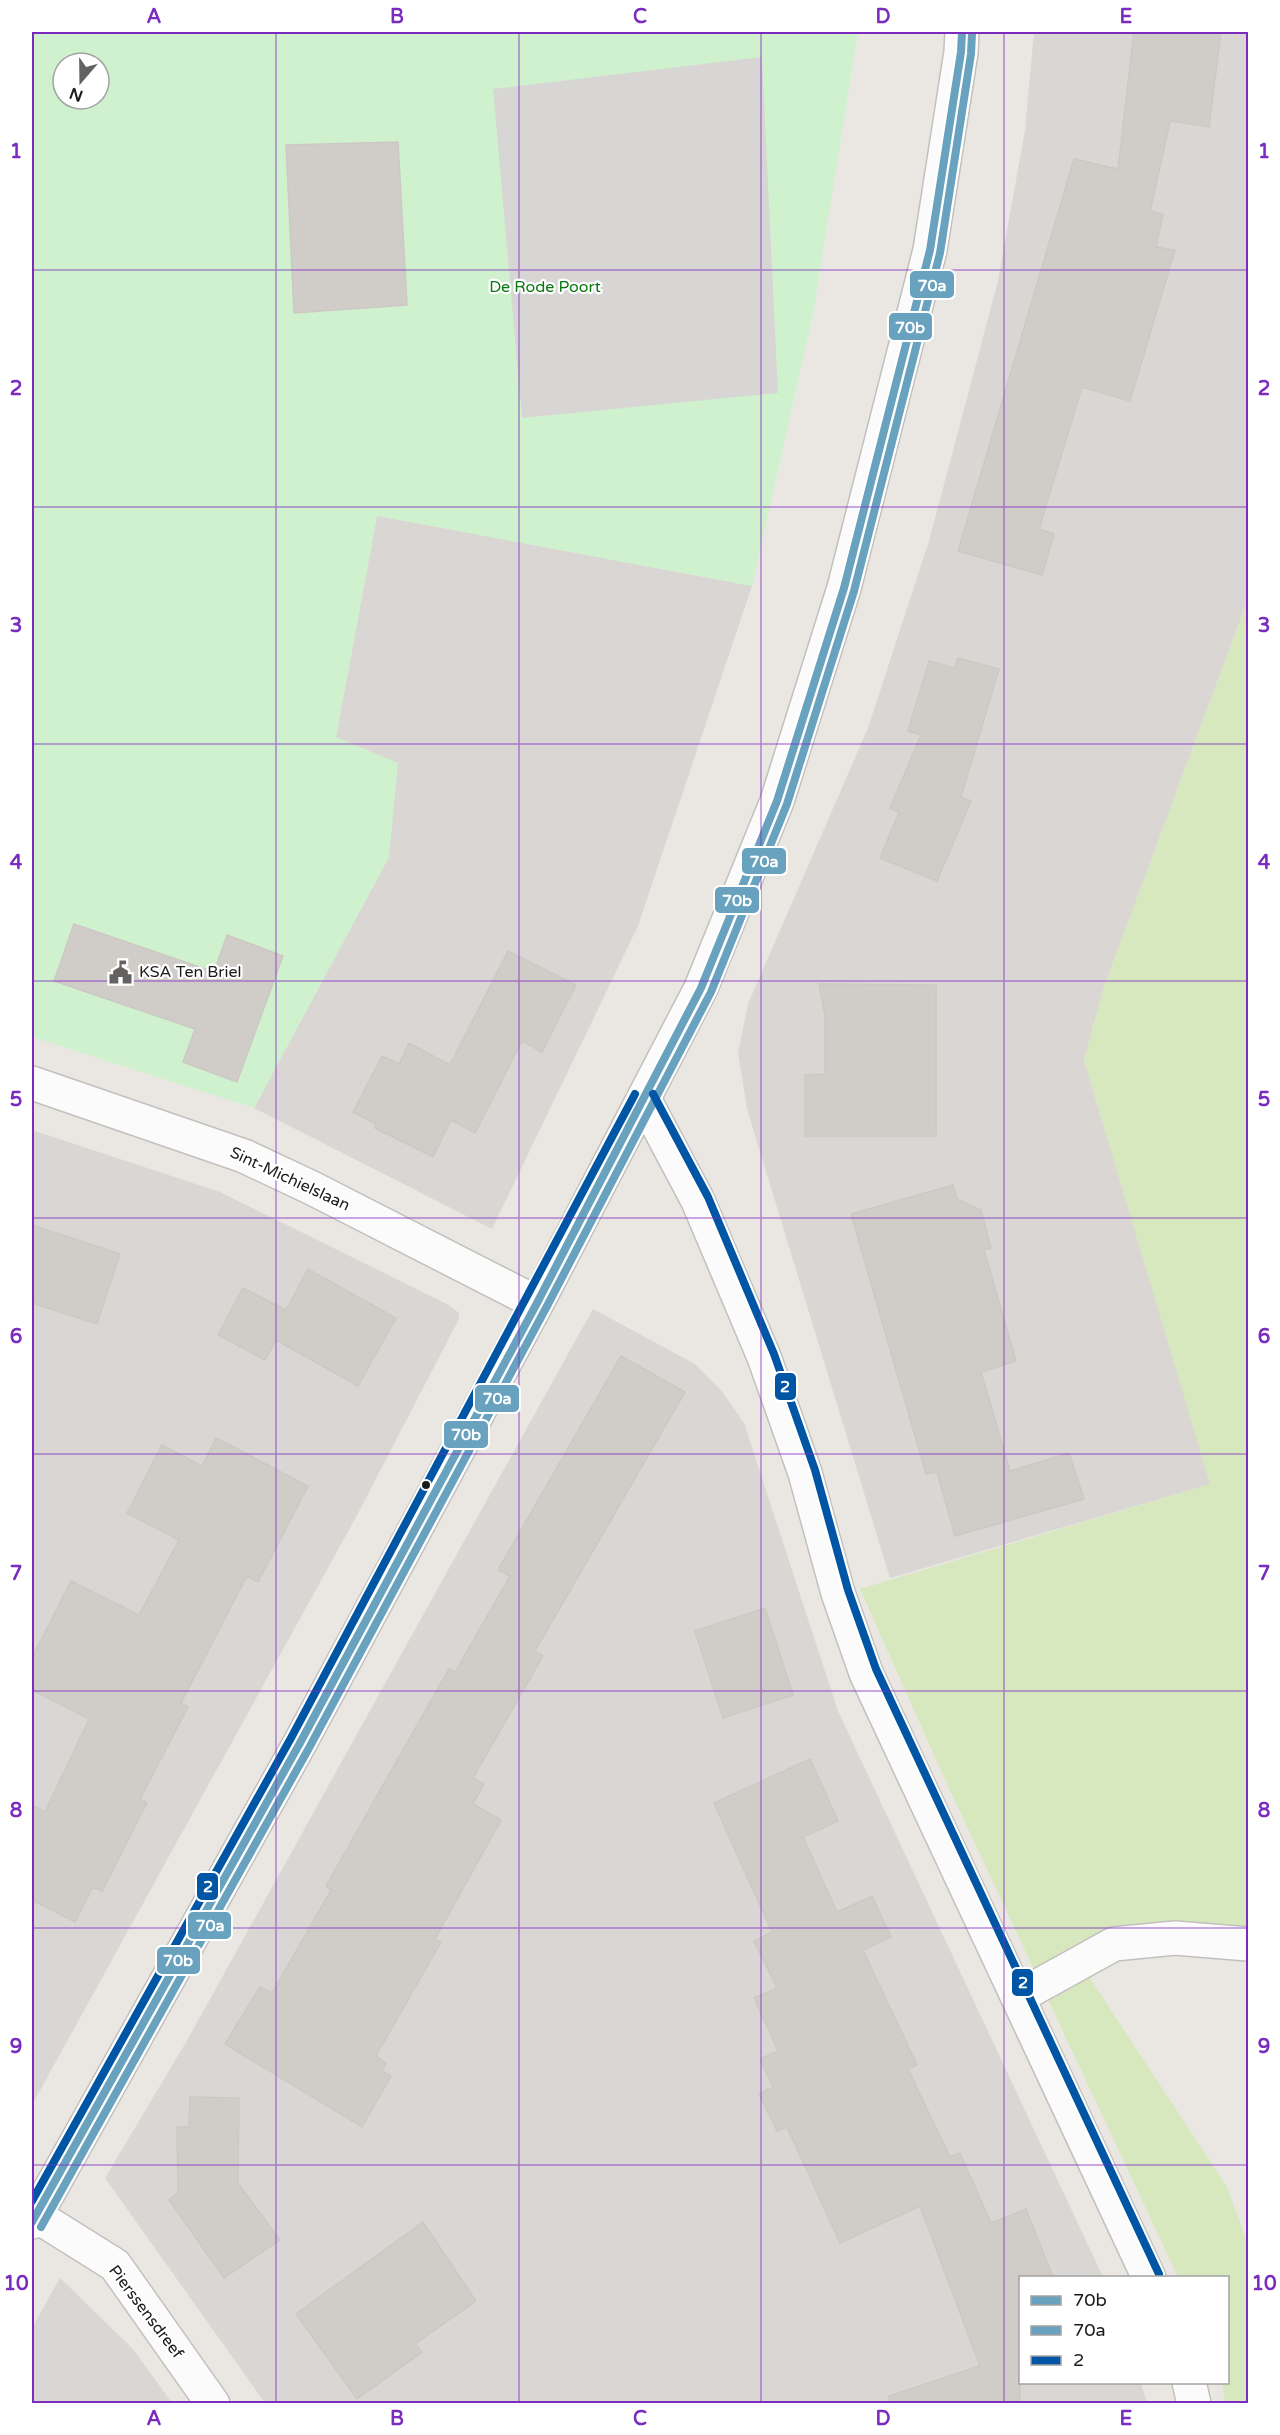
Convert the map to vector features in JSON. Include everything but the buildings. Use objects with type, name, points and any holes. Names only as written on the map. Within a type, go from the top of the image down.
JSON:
[{"type":"street","points":[[34,2219],[300,1743],[537,1303],[701,988],[777,801],[844,588],[930,250],[962,32]]},
{"type":"street","name":"Sint-Michielslaan","points":[[32,1083],[244,1156],[312,1188],[537,1303]]},
{"type":"street","points":[[644,1099],[698,1202],[764,1357],[805,1473],[838,1593],[866,1673],[1149,2276]]},
{"type":"street","points":[[1018,1997],[1114,1944],[1175,1938],[1248,1944]]},
{"type":"street","name":"Pierssensdreef","points":[[34,2219],[115,2265],[213,2403]]},
{"type":"street","points":[[1189,2384],[1194,2403]]},
{"type":"shaded area","points":[[1034,32],[1248,32],[1248,599],[1104,987],[1084,1060],[1211,1484],[890,1578],[747,1109],[738,1053],[748,1004],[868,728],[929,541],[998,281],[1025,130]]},
{"type":"shaded area","points":[[762,57],[778,393],[522,418],[493,89]]},
{"type":"shaded area","points":[[377,515],[752,586],[638,926],[492,1229],[254,1108],[389,857],[336,737]]},
{"type":"shaded area","points":[[32,1130],[220,1192],[449,1305],[459,1313],[459,1319],[356,1517],[32,2105]]},
{"type":"shaded area","points":[[593,1309],[695,1364],[721,1390],[744,1423],[838,1711],[1103,2276],[1019,2276],[1019,2384],[1141,2384],[1147,2403],[265,2403],[105,2178],[185,2044]]},
{"type":"shaded area","points":[[60,2278],[133,2349],[172,2403],[32,2403],[32,2328]]},
{"type":"green space","name":"De Rode Poort","points":[[32,32],[858,32],[813,314],[752,586],[377,516],[336,737],[398,763],[389,857],[254,1108],[32,1037]]},
{"type":"green space","points":[[1248,599],[1248,1944],[1080,1963],[1227,2187],[1248,2244],[1248,2403],[1225,2403],[1222,2384],[1229,2384],[1229,2276],[1178,2276],[947,1784],[860,1589],[1210,1484],[1084,1060],[1104,987]]},
{"type":"transit line","name":"70b","points":[[32,2222],[300,1743],[537,1303],[701,988],[777,801],[844,588],[930,250],[961,52],[962,32]]},
{"type":"transit line","name":"70a","points":[[41,2227],[309,1748],[546,1308],[711,992],[787,804],[854,591],[940,253],[971,54],[972,33]]},
{"type":"transit line","name":"2","points":[[32,2201],[291,1738],[635,1094]]},
{"type":"transit line","name":"2","points":[[653,1094],[708,1197],[774,1354],[815,1470],[848,1590],[876,1669],[1159,2274]]},
{"type":"place","name":"KSA Ten Briel","points":[[121,972]]}]
